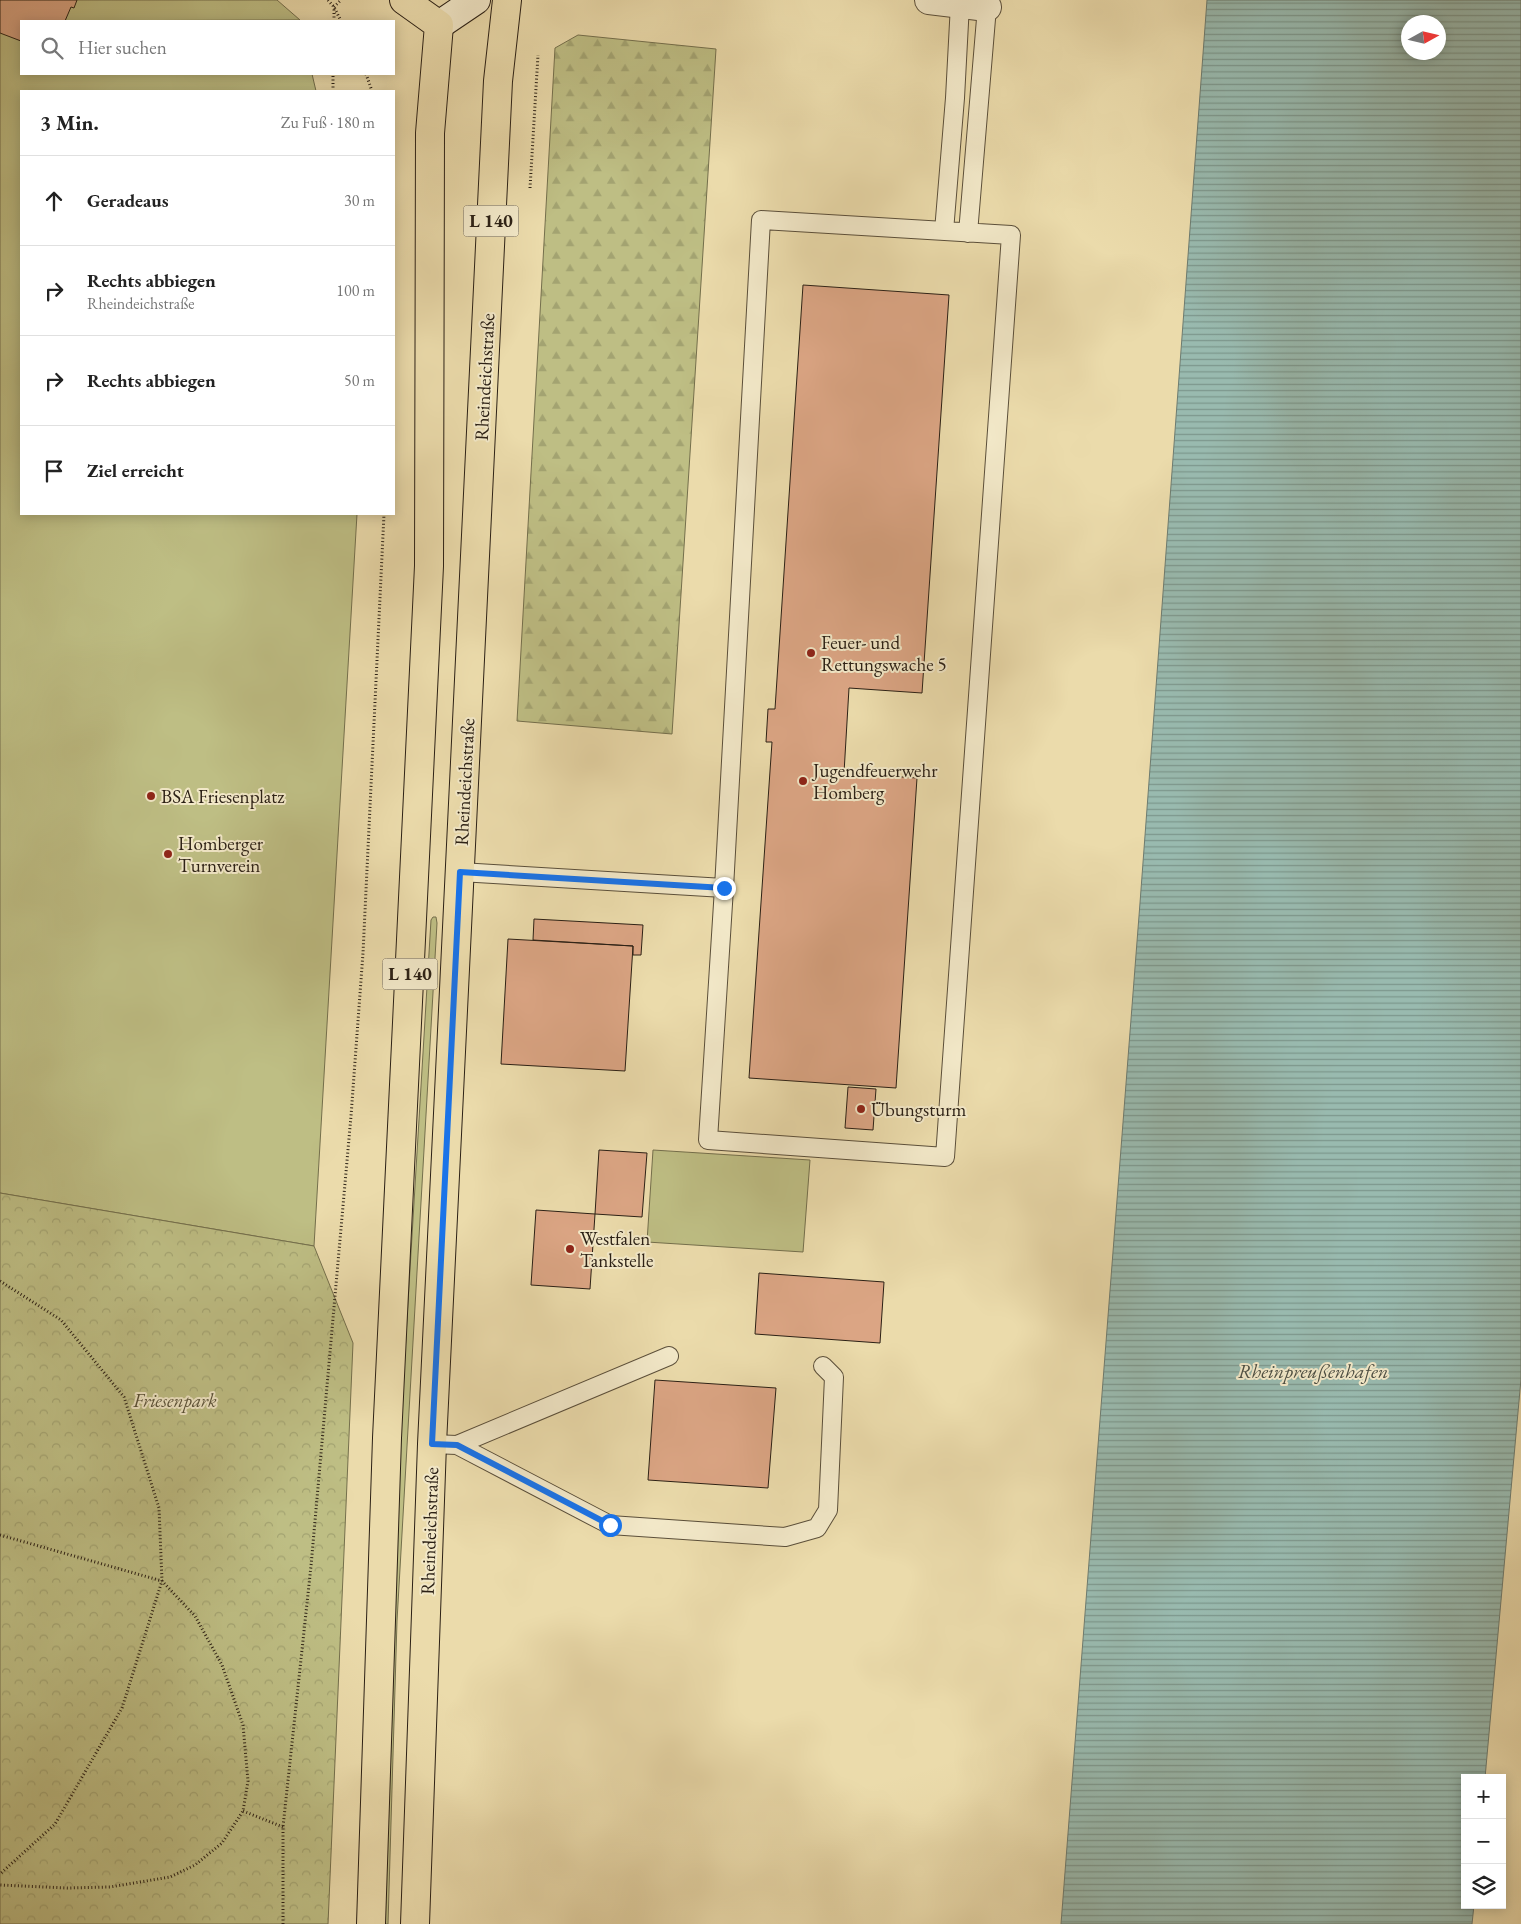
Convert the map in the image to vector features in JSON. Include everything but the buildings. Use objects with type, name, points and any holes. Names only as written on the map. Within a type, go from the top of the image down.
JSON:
[{"type":"main road","points":[[404,0],[442,12]]},
{"type":"main road","name":"Rheindeichstraße","points":[[415,1924],[444,1444],[460,872],[498,80],[507,0]]},
{"type":"main road","name":"L 140","points":[[371,1924],[387,1438],[429,566],[430,133],[442,12]]},
{"type":"street","points":[[442,12],[476,0]]},
{"type":"street","points":[[929,0],[987,7]]},
{"type":"lane","points":[[944,231],[955,98],[960,4]]},
{"type":"lane","points":[[968,233],[987,7]]},
{"type":"lane","points":[[761,220],[968,233],[1011,236],[945,1157],[708,1140],[761,220]]},
{"type":"lane","points":[[460,872],[724,888]]},
{"type":"lane","points":[[444,1444],[669,1356]]},
{"type":"lane","points":[[444,1444],[610,1525],[785,1537],[817,1528],[828,1510],[834,1376],[823,1366]]},
{"type":"path","points":[[328,0],[340,20]]},
{"type":"path","points":[[334,20],[334,7],[341,0]]},
{"type":"path","points":[[332,90],[333,75]]},
{"type":"path","points":[[366,75],[372,90]]},
{"type":"path","points":[[283,1924],[283,1827],[311,1566],[364,953],[384,515]]},
{"type":"path","points":[[0,1281],[61,1320],[124,1396],[158,1508],[162,1581],[122,1708],[56,1824],[0,1874]]},
{"type":"path","points":[[0,1535],[162,1581],[195,1616],[222,1665],[242,1725],[248,1781],[244,1811],[222,1843],[195,1865],[170,1876],[110,1887],[66,1888],[0,1885]]},
{"type":"path","points":[[244,1811],[283,1827]]},
{"type":"green space","name":"BSA Friesenplatz","points":[[0,0],[277,0],[300,20],[20,20],[20,75],[312,75],[316,90],[20,90],[20,515],[357,515],[314,1246],[0,1193]]},
{"type":"green space","points":[[578,35],[716,49],[672,734],[517,721],[555,48]]},
{"type":"green space","points":[[433,917],[436,917],[437,923],[397,1621],[388,1924],[381,1924],[400,1436],[431,920]]},
{"type":"green space","points":[[653,1150],[810,1160],[803,1252],[647,1242]]},
{"type":"green space","name":"Friesenpark","points":[[0,1193],[314,1246],[353,1343],[328,1924],[0,1924]]},
{"type":"water","name":"Rheinpreußenhafen","points":[[1207,0],[1521,0],[1521,1379],[1485,1774],[1461,1774],[1461,1909],[1474,1909],[1472,1924],[1061,1924],[1140,903]]},
{"type":"place","name":"Feuer- und Rettungswache 5","points":[[811,653]]},
{"type":"place","name":"Jugendfeuerwehr Homberg","points":[[803,781]]},
{"type":"place","name":"BSA Friesenplatz","points":[[151,796]]},
{"type":"place","name":"Homberger Turnverein","points":[[168,854]]},
{"type":"place","name":"Übungsturm","points":[[861,1109]]},
{"type":"place","name":"Westfalen Tankstelle","points":[[570,1249]]},
{"type":"route","points":[[610,1525],[457,1445],[432,1444],[460,872],[724,888]]}]
